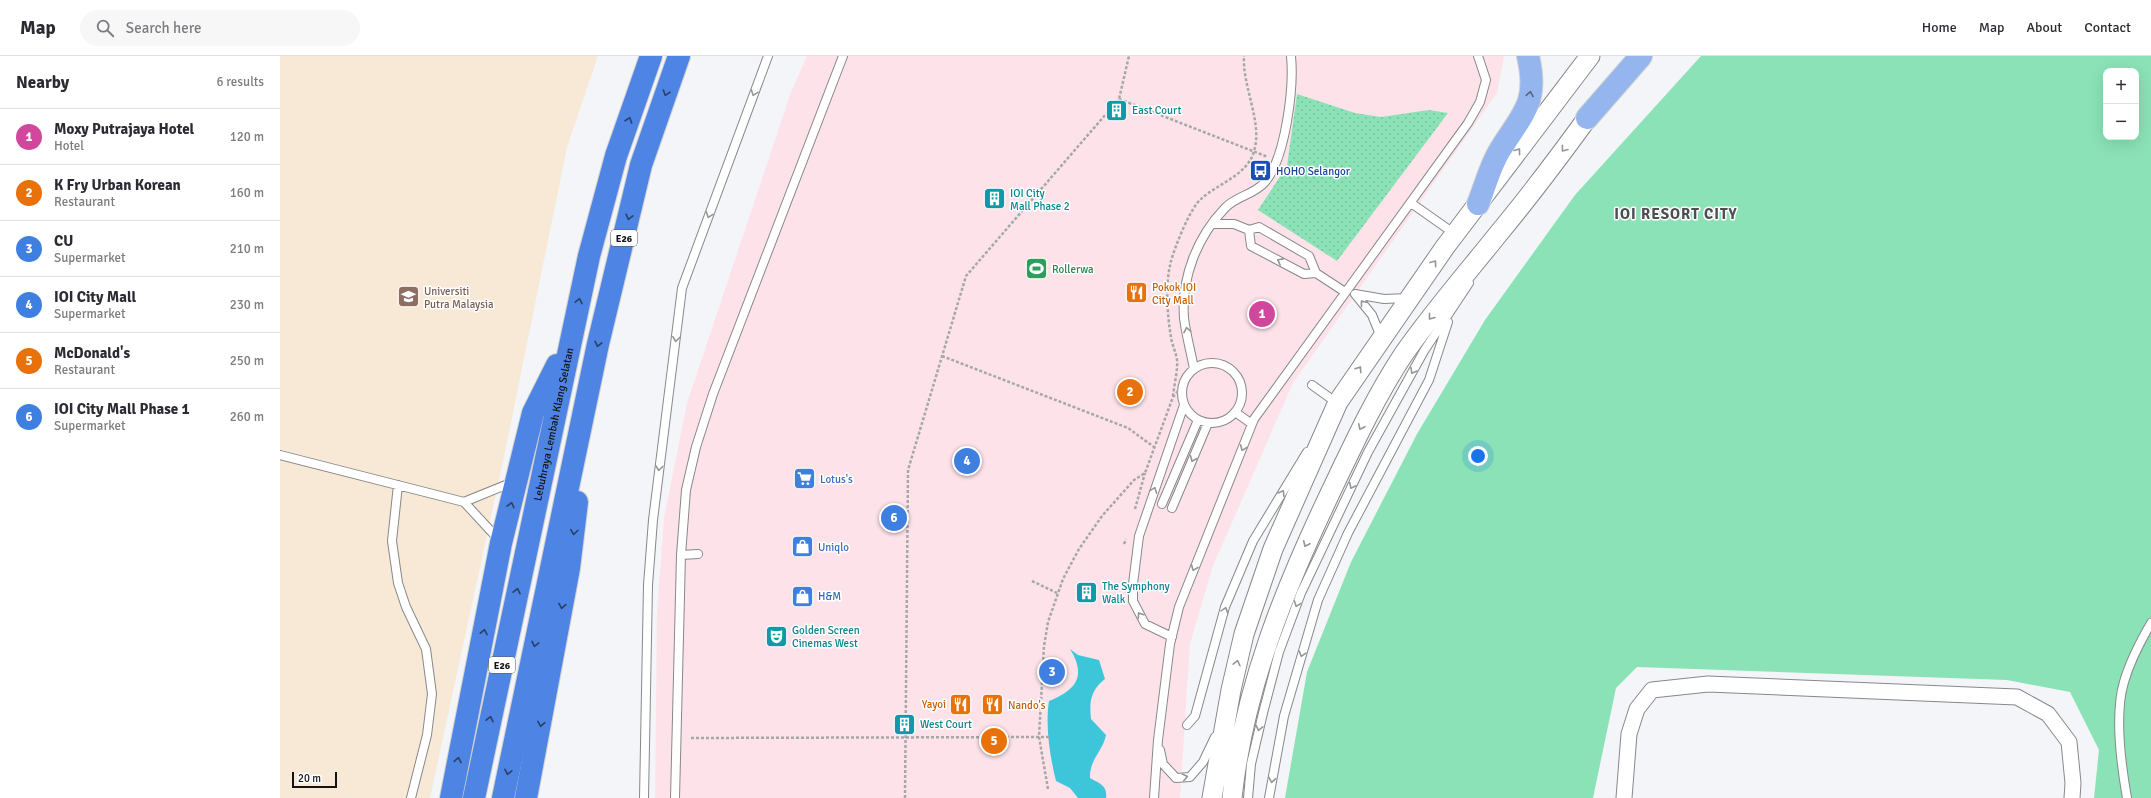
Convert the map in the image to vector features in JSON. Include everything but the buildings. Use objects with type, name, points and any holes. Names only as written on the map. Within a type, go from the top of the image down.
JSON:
[{"type":"highway","name":"Lebuhraya Lembah Klang Selatan","points":[[474,798],[529,532],[589,256],[616,156],[651,56]]},
{"type":"highway","name":"E26","points":[[503,798],[581,423],[642,164],[678,56]]},
{"type":"highway","points":[[451,798],[502,543],[533,413],[571,339]]},
{"type":"highway","points":[[526,798],[569,568],[578,494],[581,423]]},
{"type":"main road","points":[[1478,204],[1499,151],[1523,117],[1531,96],[1532,75],[1528,56]]},
{"type":"main road","points":[[1587,118],[1641,56]]},
{"type":"street","points":[[1212,798],[1231,690],[1244,634],[1273,549],[1338,402],[1381,337],[1455,234],[1590,56]]},
{"type":"street","points":[[1232,798],[1248,710],[1271,630],[1305,545],[1365,418],[1392,372],[1430,318],[1501,232],[1635,56]]},
{"type":"street","points":[[1624,798],[1629,734],[1637,709],[1652,690],[1708,684],[2017,697],[2048,714],[2069,742],[2073,782],[2072,798]]},
{"type":"lane","points":[[644,798],[648,585],[653,520],[682,288],[768,56]]},
{"type":"lane","points":[[675,798],[682,555],[686,490],[696,447],[713,394],[843,56]]},
{"type":"lane","points":[[1194,369],[1184,318],[1184,288],[1197,249],[1212,224],[1226,207],[1250,194],[1266,181],[1276,160],[1284,138],[1292,88],[1291,56]]},
{"type":"lane","points":[[1154,798],[1158,740],[1172,637],[1179,606],[1252,424],[1345,292],[1468,123],[1480,102],[1486,80],[1478,56]]},
{"type":"lane","points":[[1411,203],[1455,234]]},
{"type":"lane","points":[[1212,224],[1234,224],[1248,230],[1259,227],[1308,256],[1316,273],[1345,292]]},
{"type":"lane","points":[[1248,230],[1251,246],[1304,274],[1316,273]]},
{"type":"lane","points":[[1248,798],[1251,764],[1278,652],[1301,593],[1368,452],[1424,351],[1501,232]]},
{"type":"lane","points":[[1381,337],[1372,315],[1355,294],[1384,299],[1409,298]]},
{"type":"lane","points":[[1269,798],[1284,716],[1318,600],[1348,533],[1429,380],[1451,311]]},
{"type":"lane","points":[[1212,363],[1221,365],[1230,369],[1240,385],[1240,404],[1235,412],[1228,418],[1218,422],[1208,423],[1198,420],[1190,414],[1184,406],[1182,396],[1183,385],[1187,376],[1194,369],[1203,364],[1212,363]]},
{"type":"lane","points":[[1186,725],[1195,716],[1225,607],[1253,541],[1338,402],[1312,385]]},
{"type":"lane","points":[[1172,637],[1145,624],[1133,601],[1140,536],[1184,406]]},
{"type":"lane","points":[[1235,412],[1252,424]]},
{"type":"lane","points":[[1162,504],[1198,420]]},
{"type":"lane","points":[[1172,508],[1208,423]]},
{"type":"lane","points":[[280,455],[464,502],[502,543]]},
{"type":"lane","points":[[464,502],[516,481]]},
{"type":"lane","points":[[398,485],[392,541],[398,583],[406,607],[426,649],[432,694],[427,735],[411,798]]},
{"type":"lane","points":[[682,555],[698,554]]},
{"type":"lane","points":[[2127,798],[2120,737],[2120,703],[2123,682],[2151,623]]},
{"type":"lane","points":[[1204,798],[1213,744],[1231,690]]},
{"type":"lane","points":[[1158,740],[1163,764],[1176,778],[1190,777],[1203,762],[1213,744]]},
{"type":"path","points":[[905,798],[908,470],[966,276],[1119,99],[1129,56]]},
{"type":"path","points":[[1119,99],[1276,160]]},
{"type":"path","points":[[942,356],[1128,428],[1166,456]]},
{"type":"path","points":[[1048,789],[1040,737],[1044,646],[1048,622],[1057,594],[1079,549],[1102,516],[1134,480],[1145,473],[1173,397],[1183,385]]},
{"type":"path","points":[[1032,581],[1057,594]]},
{"type":"path","points":[[690,738],[1049,737]]},
{"type":"shaded area","name":"Universiti Putra Malaysia","points":[[280,56],[598,56],[567,147],[506,447],[430,798],[280,798]]},
{"type":"shaded area","points":[[807,56],[1504,56],[1497,93],[1293,383],[1213,566],[1190,644],[1180,798],[655,798],[657,613],[664,518],[687,403],[791,92]]},
{"type":"green space","points":[[1701,56],[2151,56],[2151,798],[2094,798],[2099,750],[2070,692],[2007,680],[1637,667],[1616,688],[1593,798],[1285,798],[1307,672],[1351,562],[1417,434],[1485,320],[1575,195]]},
{"type":"green space","points":[[1297,94],[1355,113],[1381,117],[1429,110],[1448,113],[1337,261],[1258,210],[1287,166]]},
{"type":"water","points":[[1070,649],[1078,655],[1099,660],[1105,679],[1100,683],[1094,692],[1090,707],[1091,719],[1106,735],[1092,766],[1090,778],[1100,783],[1104,788],[1106,791],[1106,798],[1078,798],[1070,788],[1056,781],[1049,741],[1049,701],[1066,692],[1076,681],[1078,667]]},
{"type":"place","name":"East Court","points":[[1117,110]]},
{"type":"place","name":"HOHO Selangor","points":[[1261,171]]},
{"type":"place","name":"IOI City Mall Phase 2","points":[[995,199]]},
{"type":"place","name":"Rollerwa","points":[[1036,269]]},
{"type":"place","name":"Pokok IOI City Mall","points":[[1136,293]]},
{"type":"place","name":"Universiti Putra Malaysia","points":[[408,297]]},
{"type":"place","name":"Moxy Putrajaya Hotel","points":[[1262,314]]},
{"type":"place","name":"K Fry Urban Korean","points":[[1130,392]]},
{"type":"place","name":"IOI City Mall","points":[[967,461]]},
{"type":"place","name":"Lotus's","points":[[805,479]]},
{"type":"place","name":"IOI City Mall Phase 1","points":[[894,518]]},
{"type":"place","name":"Uniqlo","points":[[803,547]]},
{"type":"place","name":"The Symphony Walk","points":[[1086,592]]},
{"type":"place","name":"H&M","points":[[802,596]]},
{"type":"place","name":"Golden Screen Cinemas West","points":[[776,636]]},
{"type":"place","name":"CU","points":[[1052,672]]},
{"type":"place","name":"Yayoi","points":[[961,704]]},
{"type":"place","name":"Nando's","points":[[993,705]]},
{"type":"place","name":"West Court","points":[[904,724]]},
{"type":"place","name":"McDonald's","points":[[994,741]]},
{"type":"district","name":"IOI RESORT CITY","points":[[1676,214]]}]
